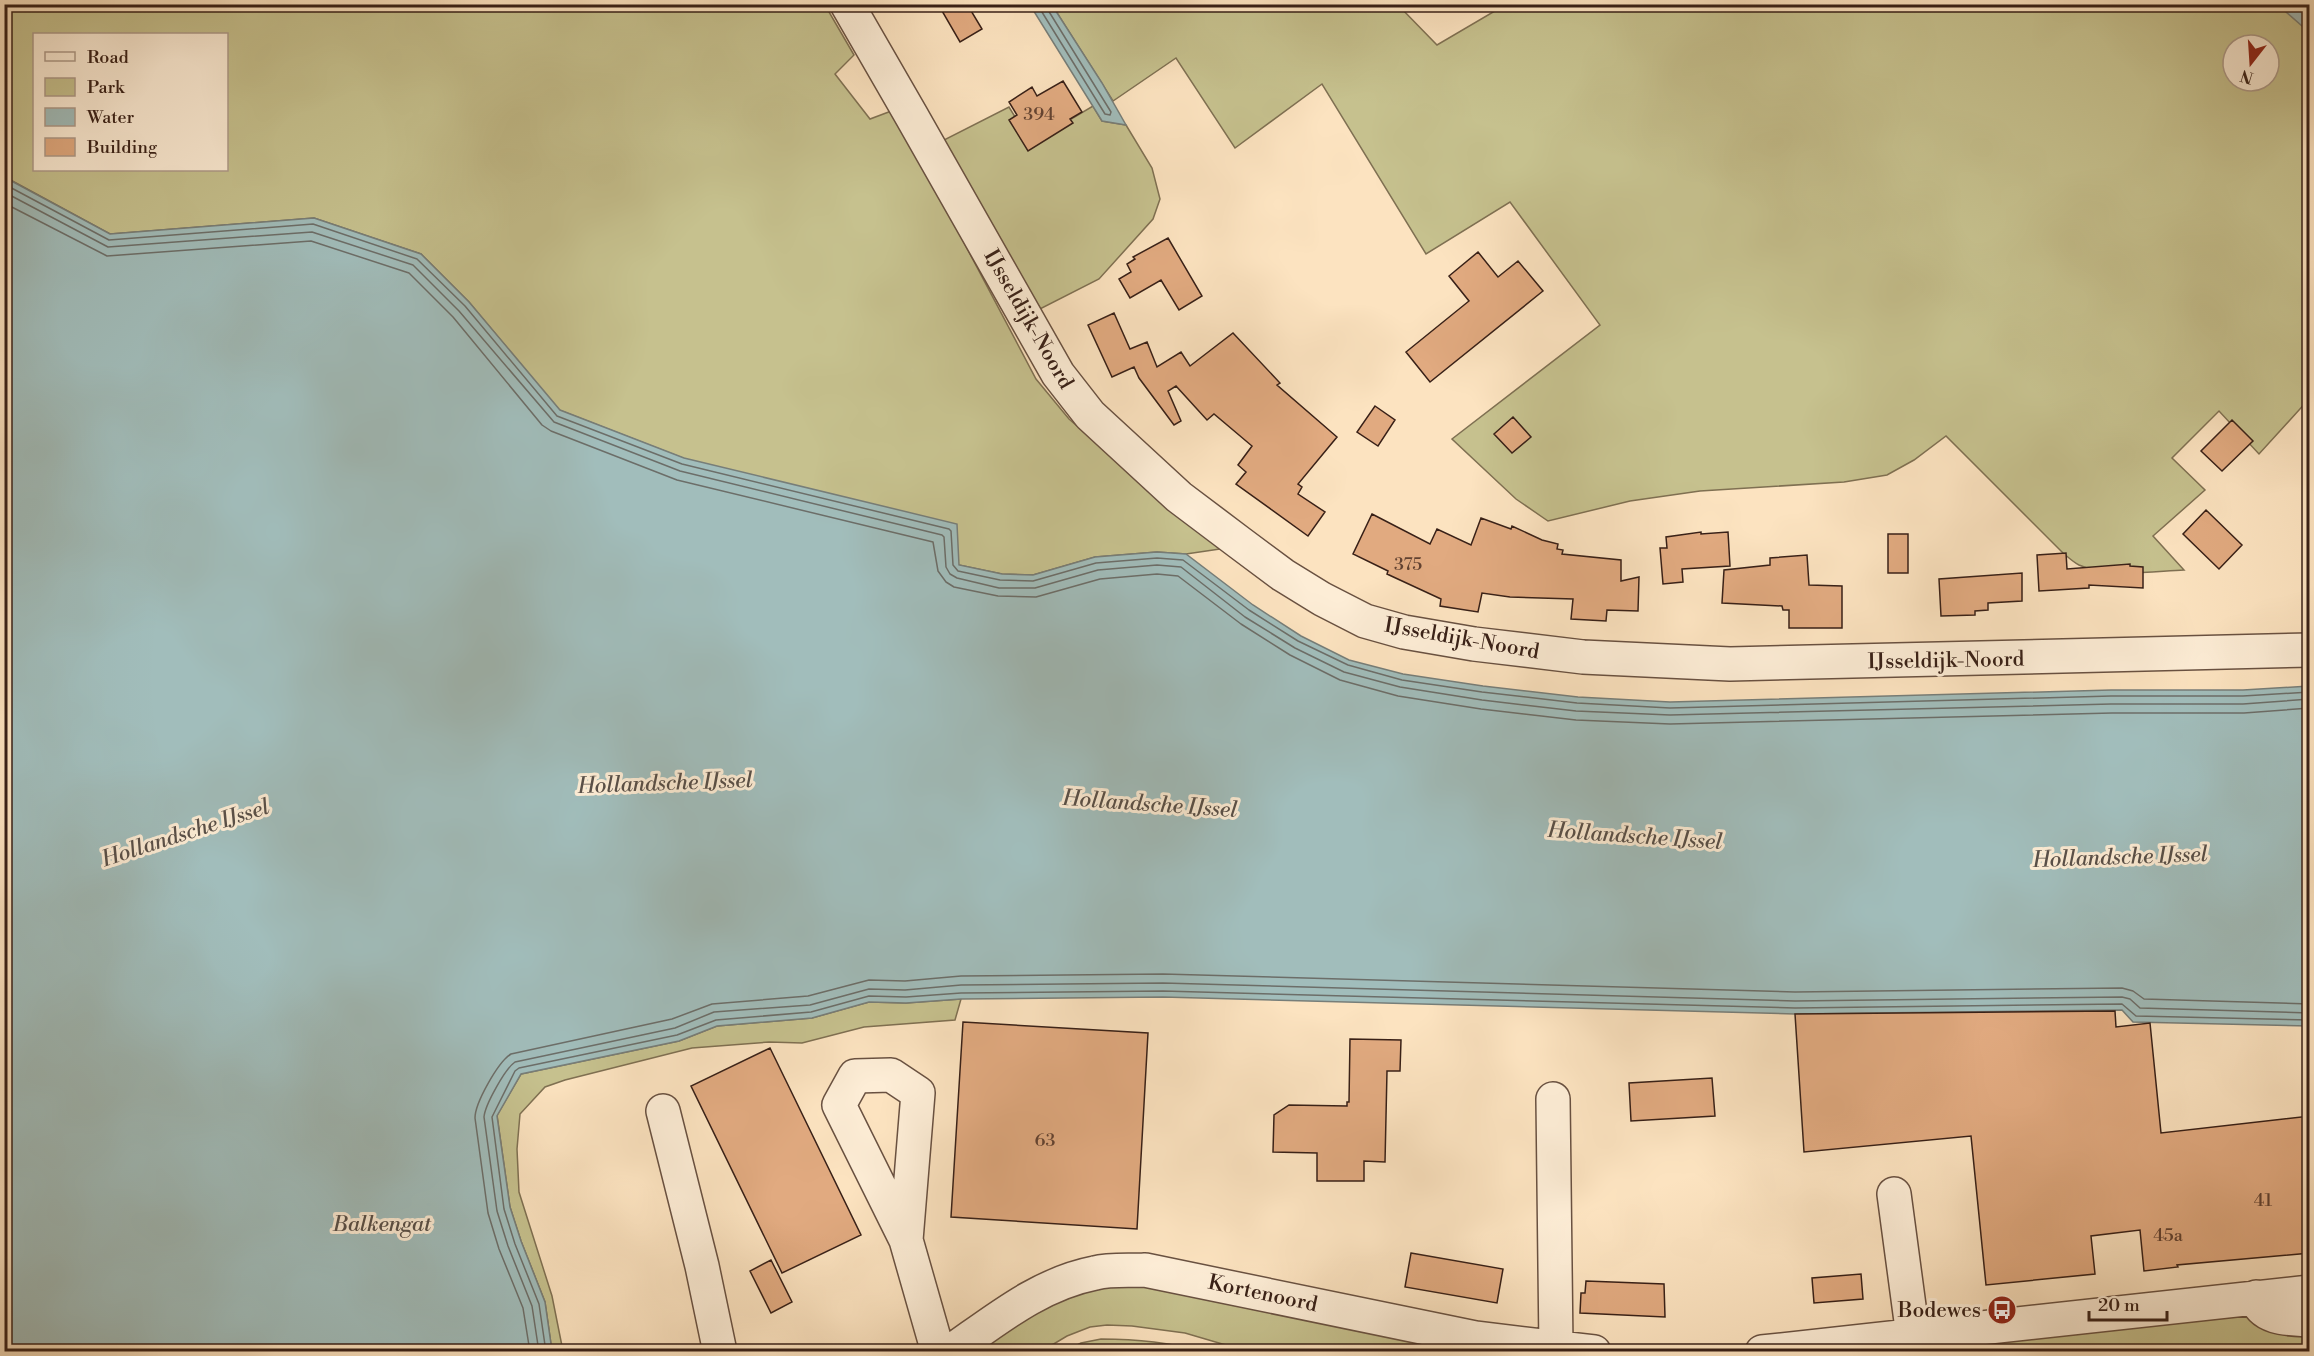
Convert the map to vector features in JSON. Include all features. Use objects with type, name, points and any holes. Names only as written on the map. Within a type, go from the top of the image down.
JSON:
[{"type":"street","name":"IJsseldijk-Noord","points":[[846,4],[1058,374],[1090,416],[1179,497],[1282,575],[1322,600],[1365,621],[1404,632],[1583,657],[1730,664],[2310,650]]},
{"type":"street","points":[[1553,1099],[1556,1348]]},
{"type":"street","points":[[663,1111],[702,1266],[720,1352]]},
{"type":"street","points":[[1894,1194],[1913,1336]]},
{"type":"street","points":[[906,1240],[938,1352]]},
{"type":"street","name":"Kortenoord","points":[[950,1352],[1024,1300],[1051,1285],[1096,1272],[1145,1270],[1475,1338],[1594,1352]]},
{"type":"street","points":[[1762,1352],[2310,1292]]},
{"type":"street","points":[[2256,1297],[2258,1305],[2264,1312],[2310,1320]]},
{"type":"green space","points":[[4,5],[825,5],[854,55],[835,74],[870,119],[894,110],[1036,379],[1069,419],[1220,549],[1186,554],[1157,552],[1095,557],[1033,575],[1002,574],[959,565],[559,410],[469,302],[421,254],[314,218],[110,234],[5,177]]},
{"type":"green space","points":[[1052,5],[1398,5],[1437,45],[1505,5],[2309,5],[2309,399],[2259,454],[2219,411],[2172,458],[2205,490],[2153,536],[2184,570],[2117,573],[2090,569],[2077,564],[2063,553],[1946,436],[1914,460],[1887,475],[1844,482],[1700,491],[1630,501],[1548,521],[1516,499],[1452,439],[1600,325],[1510,202],[1426,254],[1322,84],[1235,148],[1176,58],[1113,101]]},
{"type":"green space","points":[[1093,106],[1102,121],[1126,125],[1152,168],[1160,199],[1153,219],[1099,279],[1036,311],[942,141],[1009,107],[1031,143]]},
{"type":"green space","points":[[961,999],[955,1020],[864,1027],[802,1043],[769,1042],[692,1048],[545,1087],[520,1114],[517,1149],[519,1192],[552,1296],[563,1351],[552,1351],[545,1302],[510,1207],[497,1115],[521,1074],[679,1041],[717,1026],[812,1018],[869,1002],[906,1003]]},
{"type":"green space","points":[[1153,1285],[1451,1349],[1451,1352],[1246,1351],[1185,1333],[1107,1325],[1090,1327],[1067,1336],[1042,1351],[973,1352],[1035,1309],[1099,1287]]},
{"type":"green space","points":[[2239,1312],[2309,1326],[2309,1351],[1901,1352]]},
{"type":"green space","points":[[1101,1339],[1176,1345],[1200,1351],[1065,1351],[1081,1343]]},
{"type":"water","points":[[1030,5],[1052,5],[1126,125],[1102,121]]},
{"type":"water","points":[[2278,5],[2296,5],[2309,16],[2309,32]]},
{"type":"water","points":[[4,177],[110,234],[314,218],[421,254],[469,302],[560,410],[684,458],[957,524],[959,565],[1002,574],[1033,575],[1095,557],[1157,552],[1186,554],[1253,605],[1301,636],[1349,660],[1403,674],[1578,697],[1670,702],[2111,690],[2243,690],[2309,686],[2309,1026],[2133,1022],[2122,1010],[1795,1014],[1163,997],[869,1002],[812,1018],[717,1026],[679,1041],[521,1074],[497,1116],[510,1207],[545,1302],[552,1351],[5,1351]]},
{"type":"building","points":[[938,4],[967,4],[982,29],[960,42]]},
{"type":"building","points":[[1063,81],[1082,112],[1070,119],[1073,123],[1028,151],[1009,120],[1017,115],[1009,102],[1032,87],[1037,96]]},
{"type":"building","points":[[1168,238],[1202,296],[1179,310],[1161,280],[1130,298],[1119,279],[1131,272],[1127,264],[1135,259],[1133,257]]},
{"type":"building","points":[[1478,252],[1498,277],[1518,261],[1543,291],[1430,382],[1406,352],[1469,301],[1449,276]]},
{"type":"building","points":[[1114,313],[1130,349],[1147,342],[1157,367],[1181,352],[1190,366],[1233,333],[1280,383],[1277,385],[1337,437],[1298,484],[1302,487],[1298,494],[1325,512],[1308,536],[1236,484],[1246,472],[1238,465],[1252,446],[1214,414],[1207,420],[1176,386],[1168,391],[1181,421],[1174,425],[1139,378],[1134,367],[1112,377],[1088,325]]},
{"type":"building","points":[[1375,406],[1395,420],[1378,446],[1357,432]]},
{"type":"building","points":[[1513,417],[1531,437],[1512,453],[1494,434]]},
{"type":"building","points":[[2232,420],[2253,441],[2222,471],[2201,451]]},
{"type":"building","points":[[2206,510],[2242,545],[2219,569],[2183,534]]},
{"type":"building","points":[[1372,514],[1430,544],[1437,529],[1471,545],[1481,518],[1511,529],[1512,526],[1542,540],[1558,544],[1557,549],[1563,550],[1562,554],[1621,560],[1621,581],[1639,577],[1638,611],[1607,610],[1606,621],[1571,619],[1573,599],[1510,597],[1482,593],[1478,612],[1440,606],[1441,599],[1387,574],[1388,571],[1353,554]]},
{"type":"building","points":[[1701,532],[1701,534],[1728,532],[1730,566],[1682,569],[1683,582],[1663,584],[1660,548],[1667,548],[1666,537]]},
{"type":"building","points":[[1888,534],[1908,534],[1908,573],[1888,573]]},
{"type":"building","points":[[2066,553],[2067,569],[2130,564],[2130,566],[2143,567],[2143,588],[2089,585],[2089,588],[2039,591],[2037,555]]},
{"type":"building","points":[[1807,555],[1809,585],[1842,586],[1842,628],[1789,628],[1789,610],[1783,610],[1782,606],[1722,603],[1724,570],[1770,565],[1770,558]]},
{"type":"building","points":[[2022,573],[2022,601],[1988,603],[1988,610],[1975,611],[1975,615],[1941,616],[1939,579]]},
{"type":"building","points":[[2115,1011],[2116,1027],[2150,1023],[2161,1133],[2310,1116],[2310,1253],[2177,1265],[2178,1267],[2144,1271],[2140,1230],[2091,1236],[2095,1274],[1986,1285],[1971,1136],[1804,1152],[1795,1014]]},
{"type":"building","points":[[963,1022],[1148,1033],[1137,1229],[951,1217]]},
{"type":"building","points":[[1350,1039],[1401,1040],[1400,1071],[1387,1071],[1385,1162],[1364,1161],[1364,1181],[1317,1181],[1317,1153],[1273,1152],[1274,1115],[1289,1105],[1347,1106],[1349,1102]]},
{"type":"building","points":[[770,1048],[861,1235],[782,1273],[691,1086]]},
{"type":"building","points":[[1712,1078],[1715,1116],[1631,1121],[1629,1083]]},
{"type":"building","points":[[1411,1253],[1503,1269],[1497,1303],[1405,1287]]},
{"type":"building","points":[[771,1260],[792,1302],[771,1313],[750,1271]]},
{"type":"building","points":[[1861,1274],[1863,1299],[1814,1303],[1812,1278]]},
{"type":"building","points":[[1586,1281],[1664,1284],[1665,1317],[1580,1313],[1581,1293],[1585,1293]]},
{"type":"place","name":"Bodewes","points":[[2002,1310]]},
{"type":"water label","name":"Hollandsche IJssel","points":[[665,782]]},
{"type":"water label","name":"Hollandsche IJssel","points":[[1150,803]]},
{"type":"water label","name":"Hollandsche IJssel","points":[[185,832]]},
{"type":"water label","name":"Hollandsche IJssel","points":[[1635,835]]},
{"type":"water label","name":"Hollandsche IJssel","points":[[2120,856]]},
{"type":"water label","name":"Balkengat","points":[[382,1223]]}]
